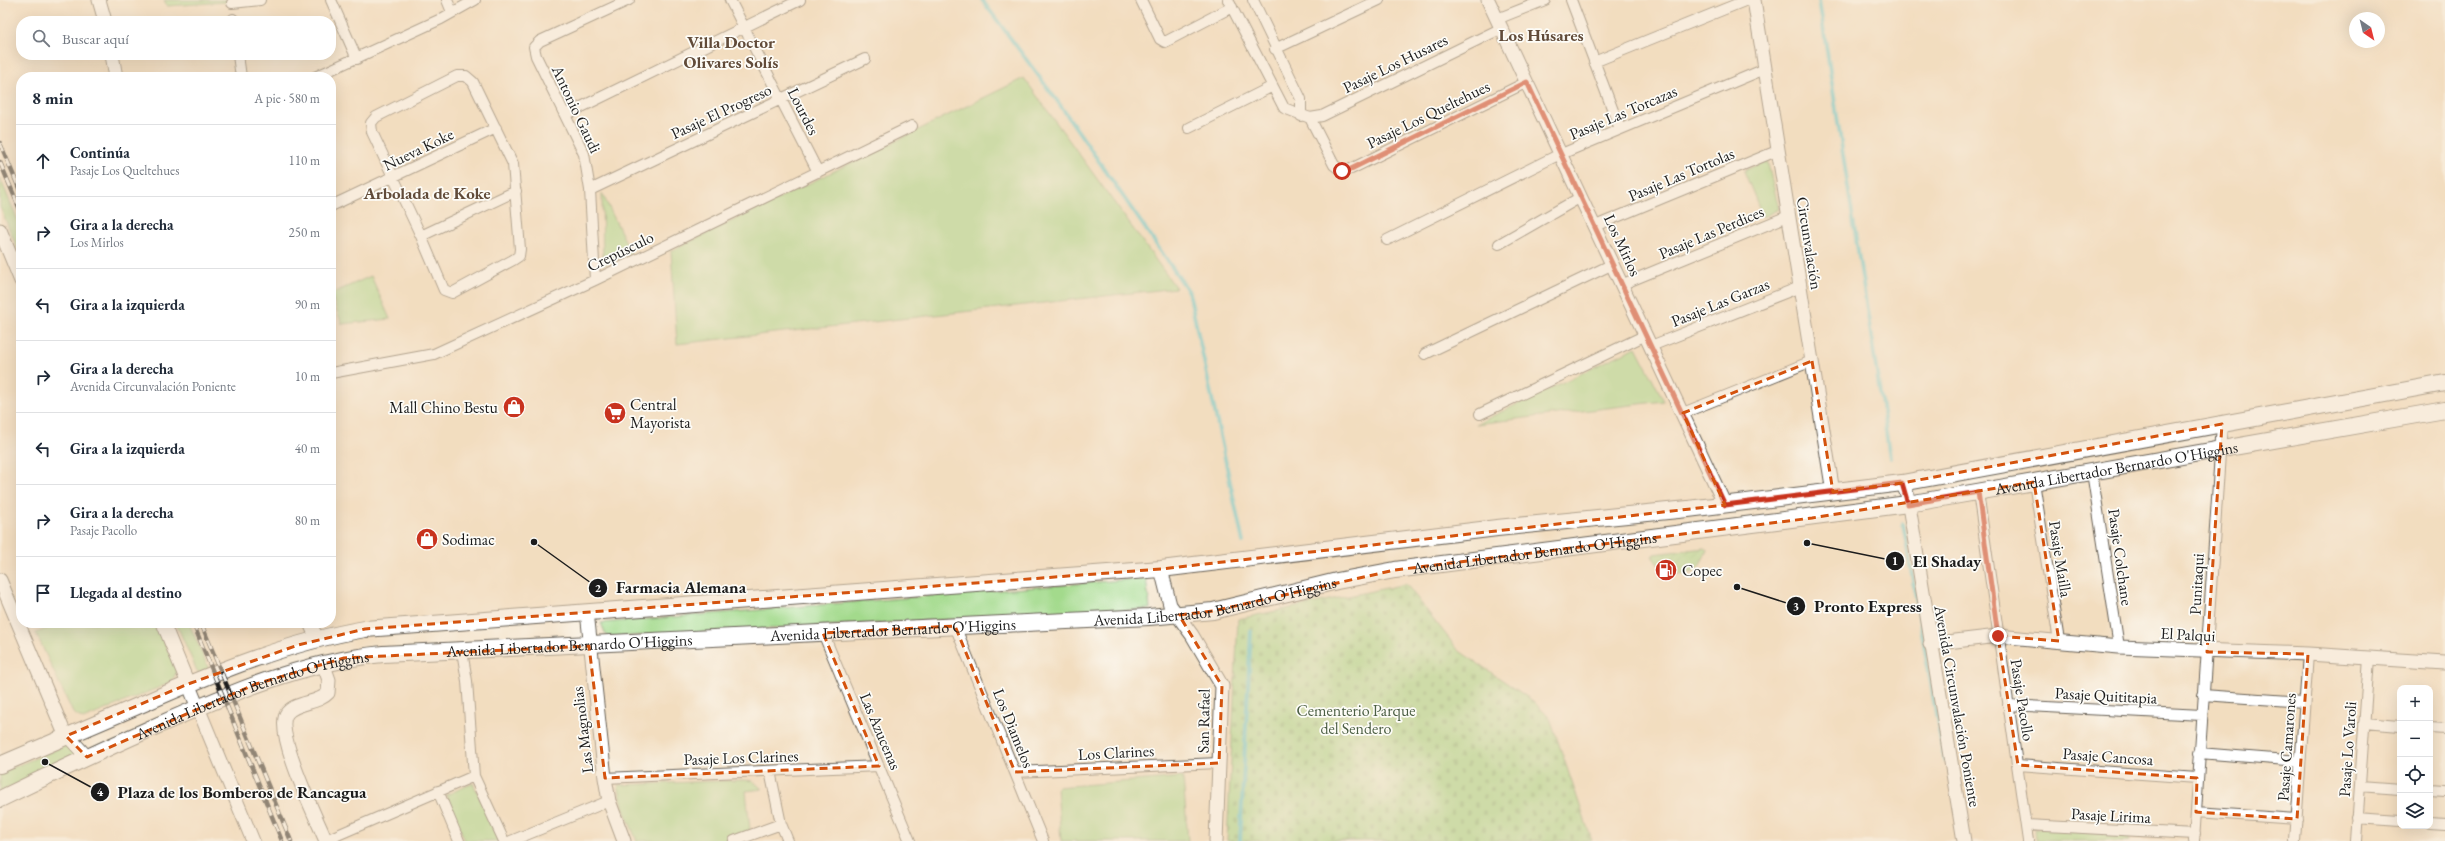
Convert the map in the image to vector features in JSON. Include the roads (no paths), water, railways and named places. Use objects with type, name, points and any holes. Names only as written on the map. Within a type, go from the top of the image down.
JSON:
[{"type":"main road","name":"Avenida Libertador Bernardo O'Higgins","points":[[0,765],[188,684],[256,658],[317,639],[365,629],[1161,569],[1497,528],[1725,505],[1902,483],[2445,383]]},
{"type":"main road","name":"Avenida Libertador Bernardo O'Higgins","points":[[0,799],[87,757],[198,707],[285,673],[322,663],[371,655],[589,646],[1213,612],[1337,582],[1395,570],[1751,526],[1908,504],[2445,410]]},
{"type":"main road","points":[[2201,428],[2212,451]]},
{"type":"street","points":[[99,0],[104,16]]},
{"type":"street","points":[[232,3],[260,0]]},
{"type":"street","points":[[331,0],[357,59]]},
{"type":"street","points":[[447,0],[452,12]]},
{"type":"street","points":[[327,72],[357,59],[475,0]]},
{"type":"street","name":"Antonio Gaudi","points":[[595,280],[590,190],[584,154],[536,56],[534,47],[540,41],[629,0]]},
{"type":"street","name":"Lourdes","points":[[730,0],[818,172]]},
{"type":"street","points":[[565,115],[800,0]]},
{"type":"street","points":[[1141,0],[1160,39],[1165,42],[1172,40],[1230,4],[1284,108],[1306,117]]},
{"type":"street","points":[[1254,0],[1301,99],[1306,117]]},
{"type":"street","points":[[1276,49],[1379,0]]},
{"type":"street","name":"Los Mirlos","points":[[1488,0],[1623,284],[1725,505]]},
{"type":"street","name":"Pasaje Los Husares","points":[[1306,117],[1322,116],[1544,0]]},
{"type":"street","points":[[1571,0],[1620,129]]},
{"type":"street","points":[[1594,62],[1747,0]]},
{"type":"street","name":"Circunvalación","points":[[1754,0],[1833,492]]},
{"type":"street","name":"Pasaje El Progreso","points":[[590,190],[865,59]]},
{"type":"street","points":[[113,60],[115,72]]},
{"type":"street","points":[[239,60],[240,72]]},
{"type":"street","name":"Pasaje Las Torcazas","points":[[1387,240],[1468,198],[1561,154],[1765,69]]},
{"type":"street","points":[[458,76],[466,76],[470,79],[513,164],[516,191],[519,256],[452,293],[444,290],[394,178],[372,132],[371,123],[376,117],[458,76]]},
{"type":"street","name":"Pasaje Los Queltehues","points":[[1306,117],[1334,166],[1342,171],[1351,169],[1527,82]]},
{"type":"street","points":[[1189,128],[1272,87]]},
{"type":"street","name":"Crepúsculo","points":[[336,372],[434,354],[595,280],[912,126]]},
{"type":"street","name":"Nueva Koke","points":[[336,204],[394,178],[496,128]]},
{"type":"street","name":"Pasaje Las Tortolas","points":[[1595,226],[1778,150]]},
{"type":"street","points":[[421,236],[516,191]]},
{"type":"street","points":[[1499,244],[1581,197]]},
{"type":"street","name":"Pasaje Las Perdices","points":[[1623,284],[1788,216]]},
{"type":"street","points":[[0,230],[16,269]]},
{"type":"street","points":[[1425,354],[1613,264]]},
{"type":"street","name":"Pasaje Las Garzas","points":[[1480,414],[1649,341],[1800,287]]},
{"type":"street","points":[[1683,412],[1812,361]]},
{"type":"street","name":"Punitaqui","points":[[2195,838],[2197,778],[2207,652],[2212,451],[2222,424]]},
{"type":"street","name":"Pasaje Colchane","points":[[2092,472],[2119,648]]},
{"type":"street","name":"Pasaje Mailla","points":[[2034,482],[2059,641]]},
{"type":"street","name":"Avenida Circunvalación Poniente","points":[[1902,483],[1908,504],[1930,644],[1964,841]]},
{"type":"street","name":"Pasaje Pacollo","points":[[1978,492],[2028,841]]},
{"type":"street","name":"San Rafael","points":[[1161,569],[1166,592],[1177,614],[1192,635],[1222,686],[1216,841]]},
{"type":"street","points":[[0,580],[16,621]]},
{"type":"street","name":"Las Magnolias","points":[[587,612],[589,646],[605,778],[609,801],[624,841]]},
{"type":"street","name":"Los Diamelos","points":[[956,626],[1043,841]]},
{"type":"street","points":[[19,628],[66,736],[87,757]]},
{"type":"street","points":[[165,628],[253,841]]},
{"type":"street","points":[[312,628],[317,639]]},
{"type":"street","name":"Las Azucenas","points":[[823,633],[910,841]]},
{"type":"street","name":"El Palqui","points":[[1930,644],[1998,636],[2119,648],[2207,652],[2308,654],[2445,663]]},
{"type":"street","points":[[462,651],[467,681],[474,776],[504,841]]},
{"type":"street","name":"Pasaje Camarones","points":[[2295,841],[2308,654]]},
{"type":"street","name":"Pasaje Lo Varoli","points":[[2356,841],[2369,658]]},
{"type":"street","points":[[322,663],[329,680],[328,693],[322,697],[292,709],[284,718],[283,726],[289,753],[326,840],[474,776]]},
{"type":"street","points":[[2203,695],[2304,702]]},
{"type":"street","name":"Pasaje Quititapia","points":[[2008,705],[2202,715]]},
{"type":"street","points":[[2364,723],[2397,726]]},
{"type":"street","points":[[2433,728],[2445,729]]},
{"type":"street","points":[[2199,753],[2300,761]]},
{"type":"street","name":"Los Clarines","points":[[1015,772],[1219,762]]},
{"type":"street","name":"Pasaje Cancosa","points":[[2018,765],[2197,778]]},
{"type":"street","name":"Pasaje Los Clarines","points":[[605,778],[879,766]]},
{"type":"street","points":[[770,771],[781,824],[788,841]]},
{"type":"street","points":[[2360,786],[2397,789]]},
{"type":"street","points":[[2433,790],[2445,791]]},
{"type":"street","points":[[438,791],[459,841]]},
{"type":"street","points":[[512,841],[609,801]]},
{"type":"street","points":[[2196,812],[2297,820]]},
{"type":"street","points":[[2357,818],[2397,821]]},
{"type":"street","points":[[2433,823],[2445,824]]},
{"type":"street","points":[[734,841],[781,824]]},
{"type":"street","name":"Pasaje Lirima","points":[[2026,825],[2134,836],[2195,838]]},
{"type":"waterway","points":[[982,0],[1058,102],[1189,292],[1243,542]]},
{"type":"waterway","points":[[1819,0],[1890,458]]},
{"type":"waterway","points":[[1903,524],[1944,760]]},
{"type":"waterway","points":[[1240,841],[1251,631]]},
{"type":"railway","points":[[0,143],[16,181]]},
{"type":"railway","points":[[0,162],[16,200]]},
{"type":"railway","points":[[195,628],[282,841]]},
{"type":"railway","points":[[203,628],[291,841]]},
{"type":"place","name":"Mall Chino Bestu","points":[[514,407]]},
{"type":"place","name":"Central Mayorista","points":[[615,413]]},
{"type":"place","name":"Sodimac","points":[[427,539]]},
{"type":"place","name":"Farmacia Alemana","points":[[534,542]]},
{"type":"place","name":"El Shaday","points":[[1807,543]]},
{"type":"place","name":"Copec","points":[[1666,570]]},
{"type":"place","name":"Pronto Express","points":[[1737,587]]},
{"type":"place","name":"Plaza de los Bomberos de Rancagua","points":[[45,762]]},
{"type":"district","name":"Los Húsares","points":[[1541,35]]},
{"type":"district","name":"Villa Doctor Olivares Solís","points":[[731,52]]},
{"type":"district","name":"Arbolada de Koke","points":[[427,193]]},
{"type":"park label","name":"Cementerio Parque del Sendero","points":[[1356,719]]}]
